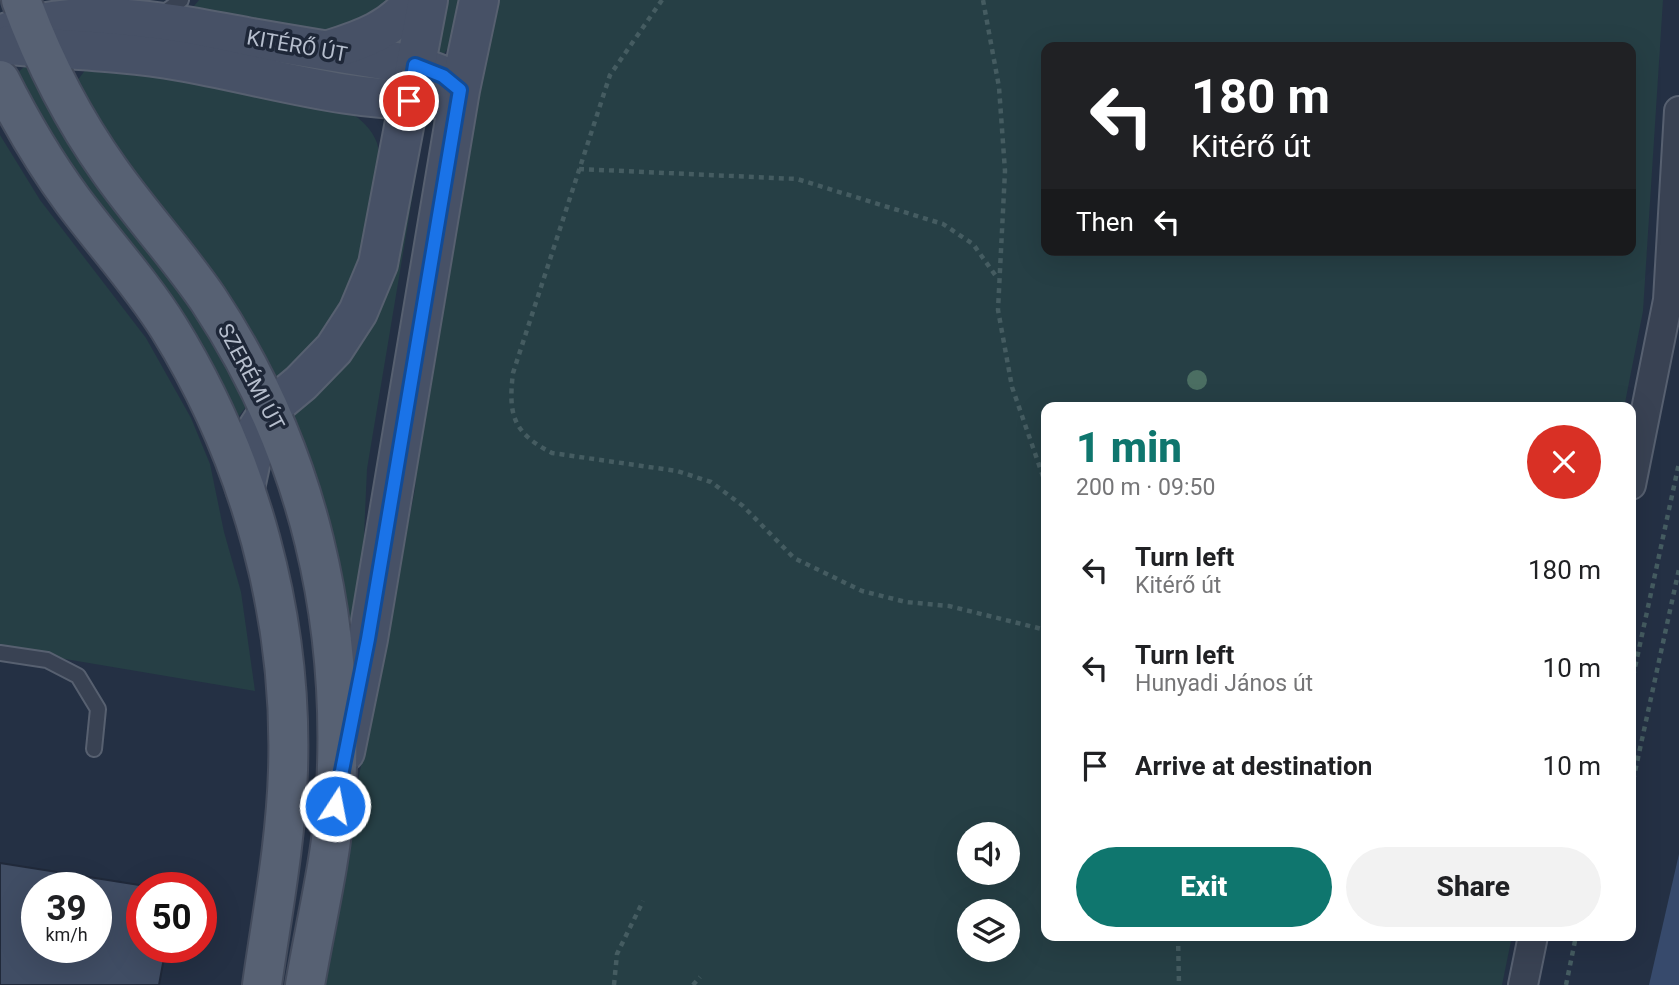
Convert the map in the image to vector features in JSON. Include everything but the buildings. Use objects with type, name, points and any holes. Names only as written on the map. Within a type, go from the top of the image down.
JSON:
[{"type":"main road","points":[[327,51],[362,40],[389,26],[414,0]]},
{"type":"main road","points":[[245,488],[258,428],[271,408],[334,349],[358,312],[379,264],[428,0]]},
{"type":"main road","points":[[335,806],[368,639],[460,90],[479,0]]},
{"type":"main road","name":"KITÉRŐ ÚT","points":[[18,30],[167,10],[327,51],[412,83]]},
{"type":"main road","name":"KITÉRŐ ÚT","points":[[18,30],[118,52],[180,61],[412,83],[443,76],[460,90]]},
{"type":"main road","name":"SZERÉMI ÚT","points":[[18,30],[110,171],[207,298],[244,356],[271,408],[311,523],[327,600],[335,677],[335,806],[305,985]]},
{"type":"main road","points":[[0,79],[43,157],[168,326],[212,404],[245,488],[277,617],[288,703],[288,772],[262,985]]},
{"type":"street","points":[[1636,460],[1668,300],[1679,111]]},
{"type":"street","points":[[1523,985],[1532,941]]},
{"type":"lane","points":[[0,653],[47,660],[78,676],[98,709],[94,748]]},
{"type":"path","points":[[662,0],[610,75],[513,373],[510,400],[514,421],[535,444],[552,453],[677,471],[711,482],[743,506],[794,558],[862,591],[906,602],[949,606],[1041,629]]},
{"type":"path","points":[[983,0],[999,87],[1005,171],[998,310],[1012,387],[1041,471]]},
{"type":"path","points":[[579,169],[797,179],[943,224],[973,244],[998,280]]},
{"type":"path","points":[[1636,662],[1679,463]]},
{"type":"path","points":[[1636,767],[1679,569]]},
{"type":"path","points":[[614,985],[617,954],[643,901]]},
{"type":"path","points":[[1178,941],[1179,985]]},
{"type":"path","points":[[1566,985],[1575,941]]},
{"type":"path","points":[[693,985],[699,977]]},
{"type":"green space","points":[[199,0],[394,0],[351,36],[189,12]]},
{"type":"green space","points":[[445,0],[462,0],[449,47],[436,64],[435,46]]},
{"type":"green space","points":[[497,0],[1663,0],[1643,311],[1625,402],[1041,402],[1041,941],[1511,941],[1502,985],[324,985],[351,817],[415,489],[419,424]]},
{"type":"green space","points":[[24,67],[31,68],[198,312],[248,404],[239,416],[78,182],[15,75]]},
{"type":"green space","points":[[116,68],[349,112],[366,125],[375,138],[379,154],[376,190],[368,232],[354,279],[323,334],[276,380],[118,155],[77,81],[86,69]]},
{"type":"green space","points":[[426,115],[367,469],[363,558],[352,632],[349,632],[292,416],[303,401],[355,352],[379,311],[392,278]]},
{"type":"green space","points":[[0,135],[40,200],[146,338],[191,418],[210,464],[224,532],[241,592],[255,691],[0,648]]},
{"type":"water","points":[[1679,854],[1679,985],[1649,985]]},
{"type":"route","points":[[335,806],[368,639],[460,90],[443,76],[415,65],[409,101]]}]
